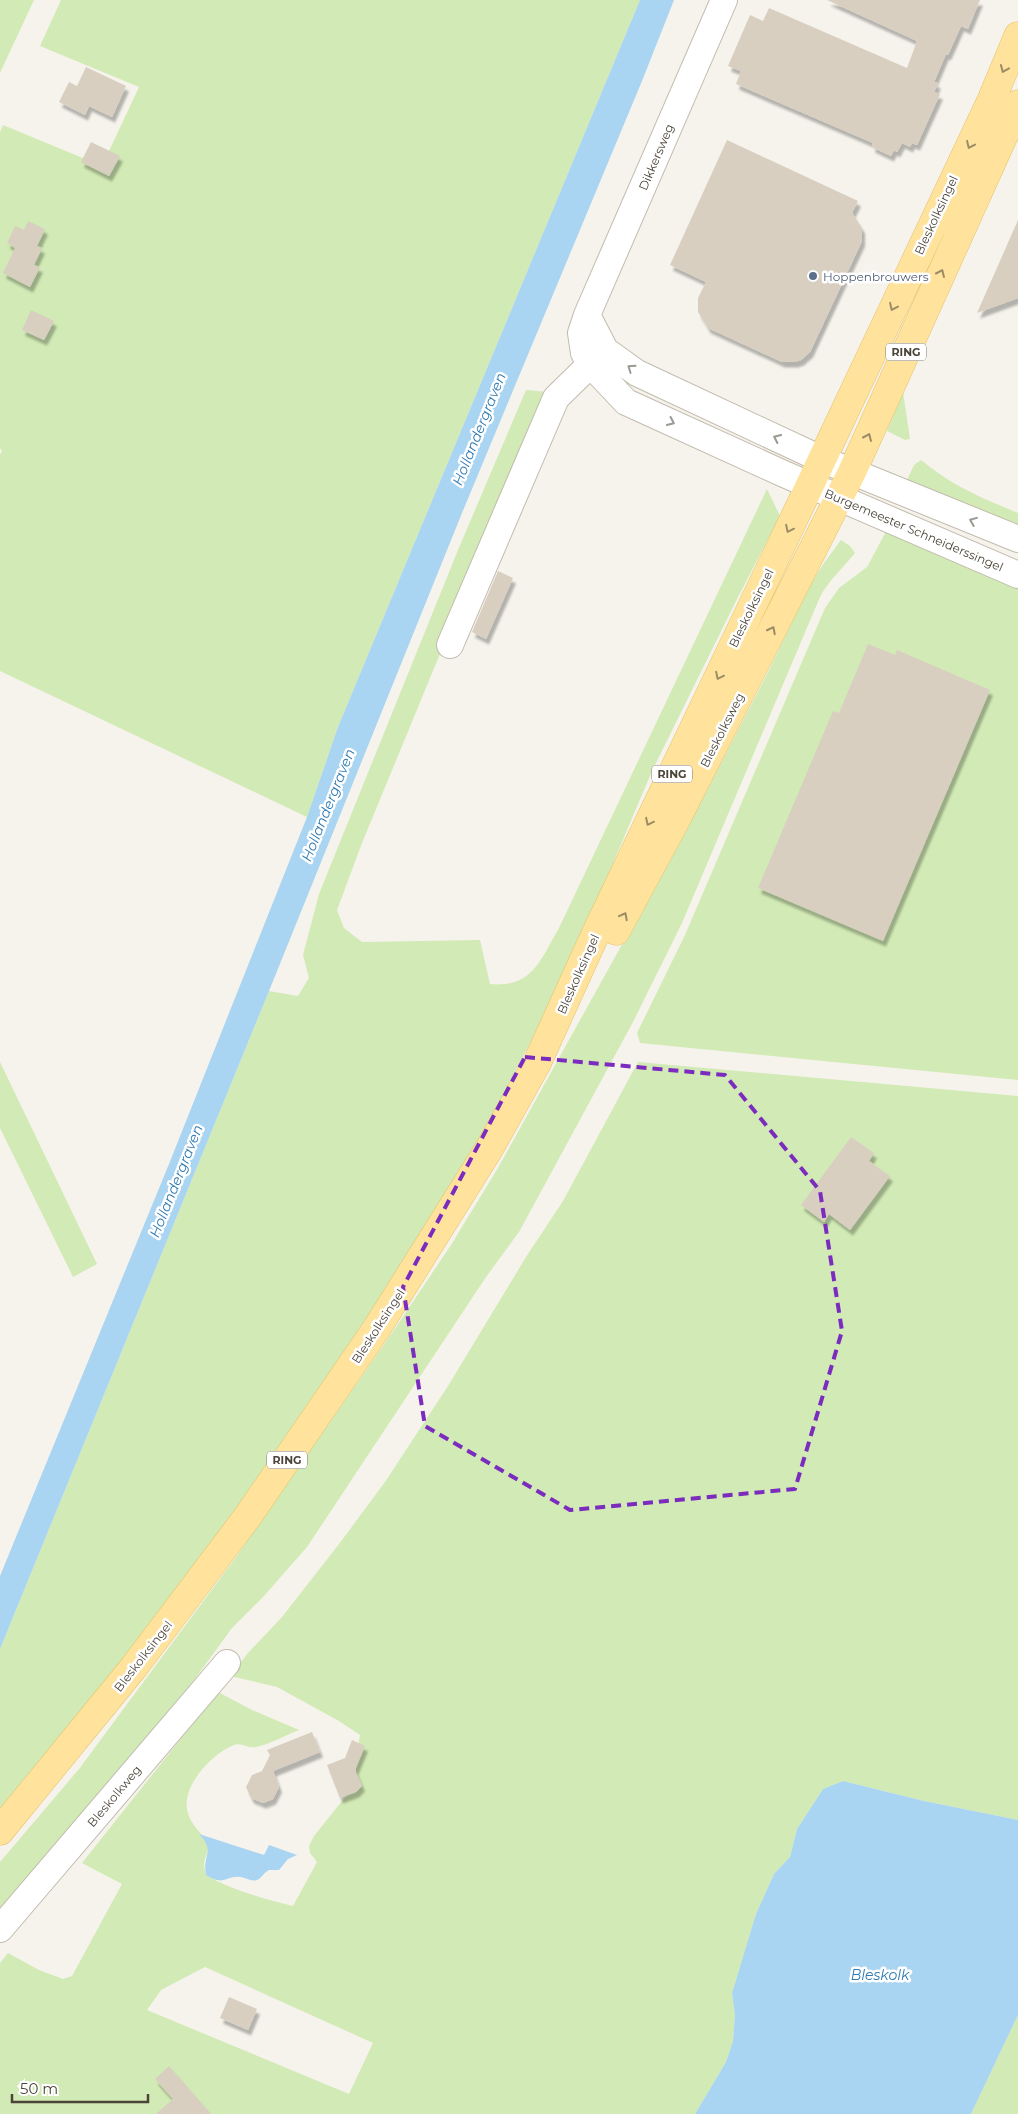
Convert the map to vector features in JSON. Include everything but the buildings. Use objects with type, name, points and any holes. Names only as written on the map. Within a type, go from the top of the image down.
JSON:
[{"type":"main road","name":"Bleskolksingel","points":[[0,1831],[134,1667],[270,1484],[378,1328],[489,1149],[538,1064],[595,935],[991,101],[1018,36]]},
{"type":"main road","name":"RING","points":[[839,497],[1018,104]]},
{"type":"main road","name":"Bleskolksweg","points":[[538,1064],[611,940],[679,814],[839,497]]},
{"type":"street","name":"Dikkersweg","points":[[724,0],[587,315],[581,333],[581,341],[584,353],[598,358],[626,402],[810,485]]},
{"type":"street","points":[[450,645],[556,398],[598,358],[638,373],[852,472],[1018,539]]},
{"type":"street","name":"Burgemeester Schneiderssingel","points":[[810,485],[1018,575]]},
{"type":"street","name":"Bleskolkweg","points":[[0,1930],[227,1663]]},
{"type":"highlighted area","points":[[525,1057],[725,1075],[820,1191],[842,1331],[795,1489],[570,1510],[425,1426],[403,1287]]},
{"type":"green space","points":[[0,0],[34,0],[0,73]]},
{"type":"green space","points":[[61,0],[640,0],[338,727],[307,817],[0,671],[0,455],[2,451],[0,448],[0,132],[3,125],[102,166],[139,87],[40,46]]},
{"type":"green space","points":[[526,390],[548,392],[362,843],[337,910],[344,928],[362,942],[480,940],[490,984],[505,984],[516,981],[534,969],[559,928],[767,489],[780,516],[652,771],[565,977],[459,1178],[422,1240],[215,1542],[150,1627],[0,1814],[0,1649],[269,991],[298,996],[309,978],[303,955],[319,894],[458,550]]},
{"type":"green space","points":[[903,392],[910,439],[905,440],[887,431]]},
{"type":"green space","points":[[921,460],[956,484],[1018,513],[1018,527],[907,480],[914,465]]},
{"type":"green space","points":[[889,526],[1018,582],[1018,1080],[640,1043],[637,1033],[685,935],[825,608],[839,588],[867,567]]},
{"type":"green space","points":[[841,540],[850,546],[855,553],[820,597],[682,923],[633,1022],[519,1232],[486,1277],[307,1547],[264,1596],[232,1628],[178,1702],[0,1923],[0,1862],[79,1769],[236,1557],[392,1333],[451,1245],[498,1168],[701,802],[765,678],[810,585]]},
{"type":"green space","points":[[0,1062],[97,1264],[73,1277],[0,1128]]},
{"type":"green space","points":[[638,1062],[1018,1096],[1018,1820],[924,1801],[843,1781],[823,1789],[797,1829],[790,1857],[774,1874],[756,1914],[732,1993],[735,2015],[733,2041],[726,2062],[695,2114],[0,2114],[0,1963],[8,1953],[39,1970],[63,1979],[72,1976],[122,1884],[82,1863],[218,1692],[252,1710],[299,1730],[262,1746],[234,1745],[209,1762],[195,1780],[187,1799],[187,1809],[191,1821],[208,1845],[204,1863],[206,1875],[237,1889],[293,1906],[317,1862],[310,1853],[309,1846],[314,1836],[346,1796],[356,1774],[356,1758],[360,1735],[339,1721],[277,1687],[230,1676],[248,1653],[282,1617],[385,1482],[448,1386],[526,1257],[563,1201]],"holes":[[[205,1967],[373,2043],[349,2094],[147,2010],[161,1990]]]},
{"type":"green space","points":[[1018,2015],[1018,2114],[971,2114]]},
{"type":"water","name":"Hollandergraven","points":[[640,0],[674,0],[462,513],[0,1649],[0,1576],[169,1164],[307,817],[338,727]]},
{"type":"water","name":"Bleskolk","points":[[843,1781],[924,1801],[1018,1820],[1018,2015],[971,2114],[695,2114],[726,2062],[733,2041],[735,2015],[732,1993],[756,1914],[774,1874],[790,1857],[797,1829],[823,1789]]},
{"type":"water","points":[[199,1834],[264,1855],[269,1845],[297,1855],[288,1859],[279,1870],[269,1870],[257,1880],[253,1881],[236,1877],[217,1880],[206,1875],[205,1868],[208,1849]]},
{"type":"place","name":"Hoppenbrouwers","points":[[813,276]]}]
